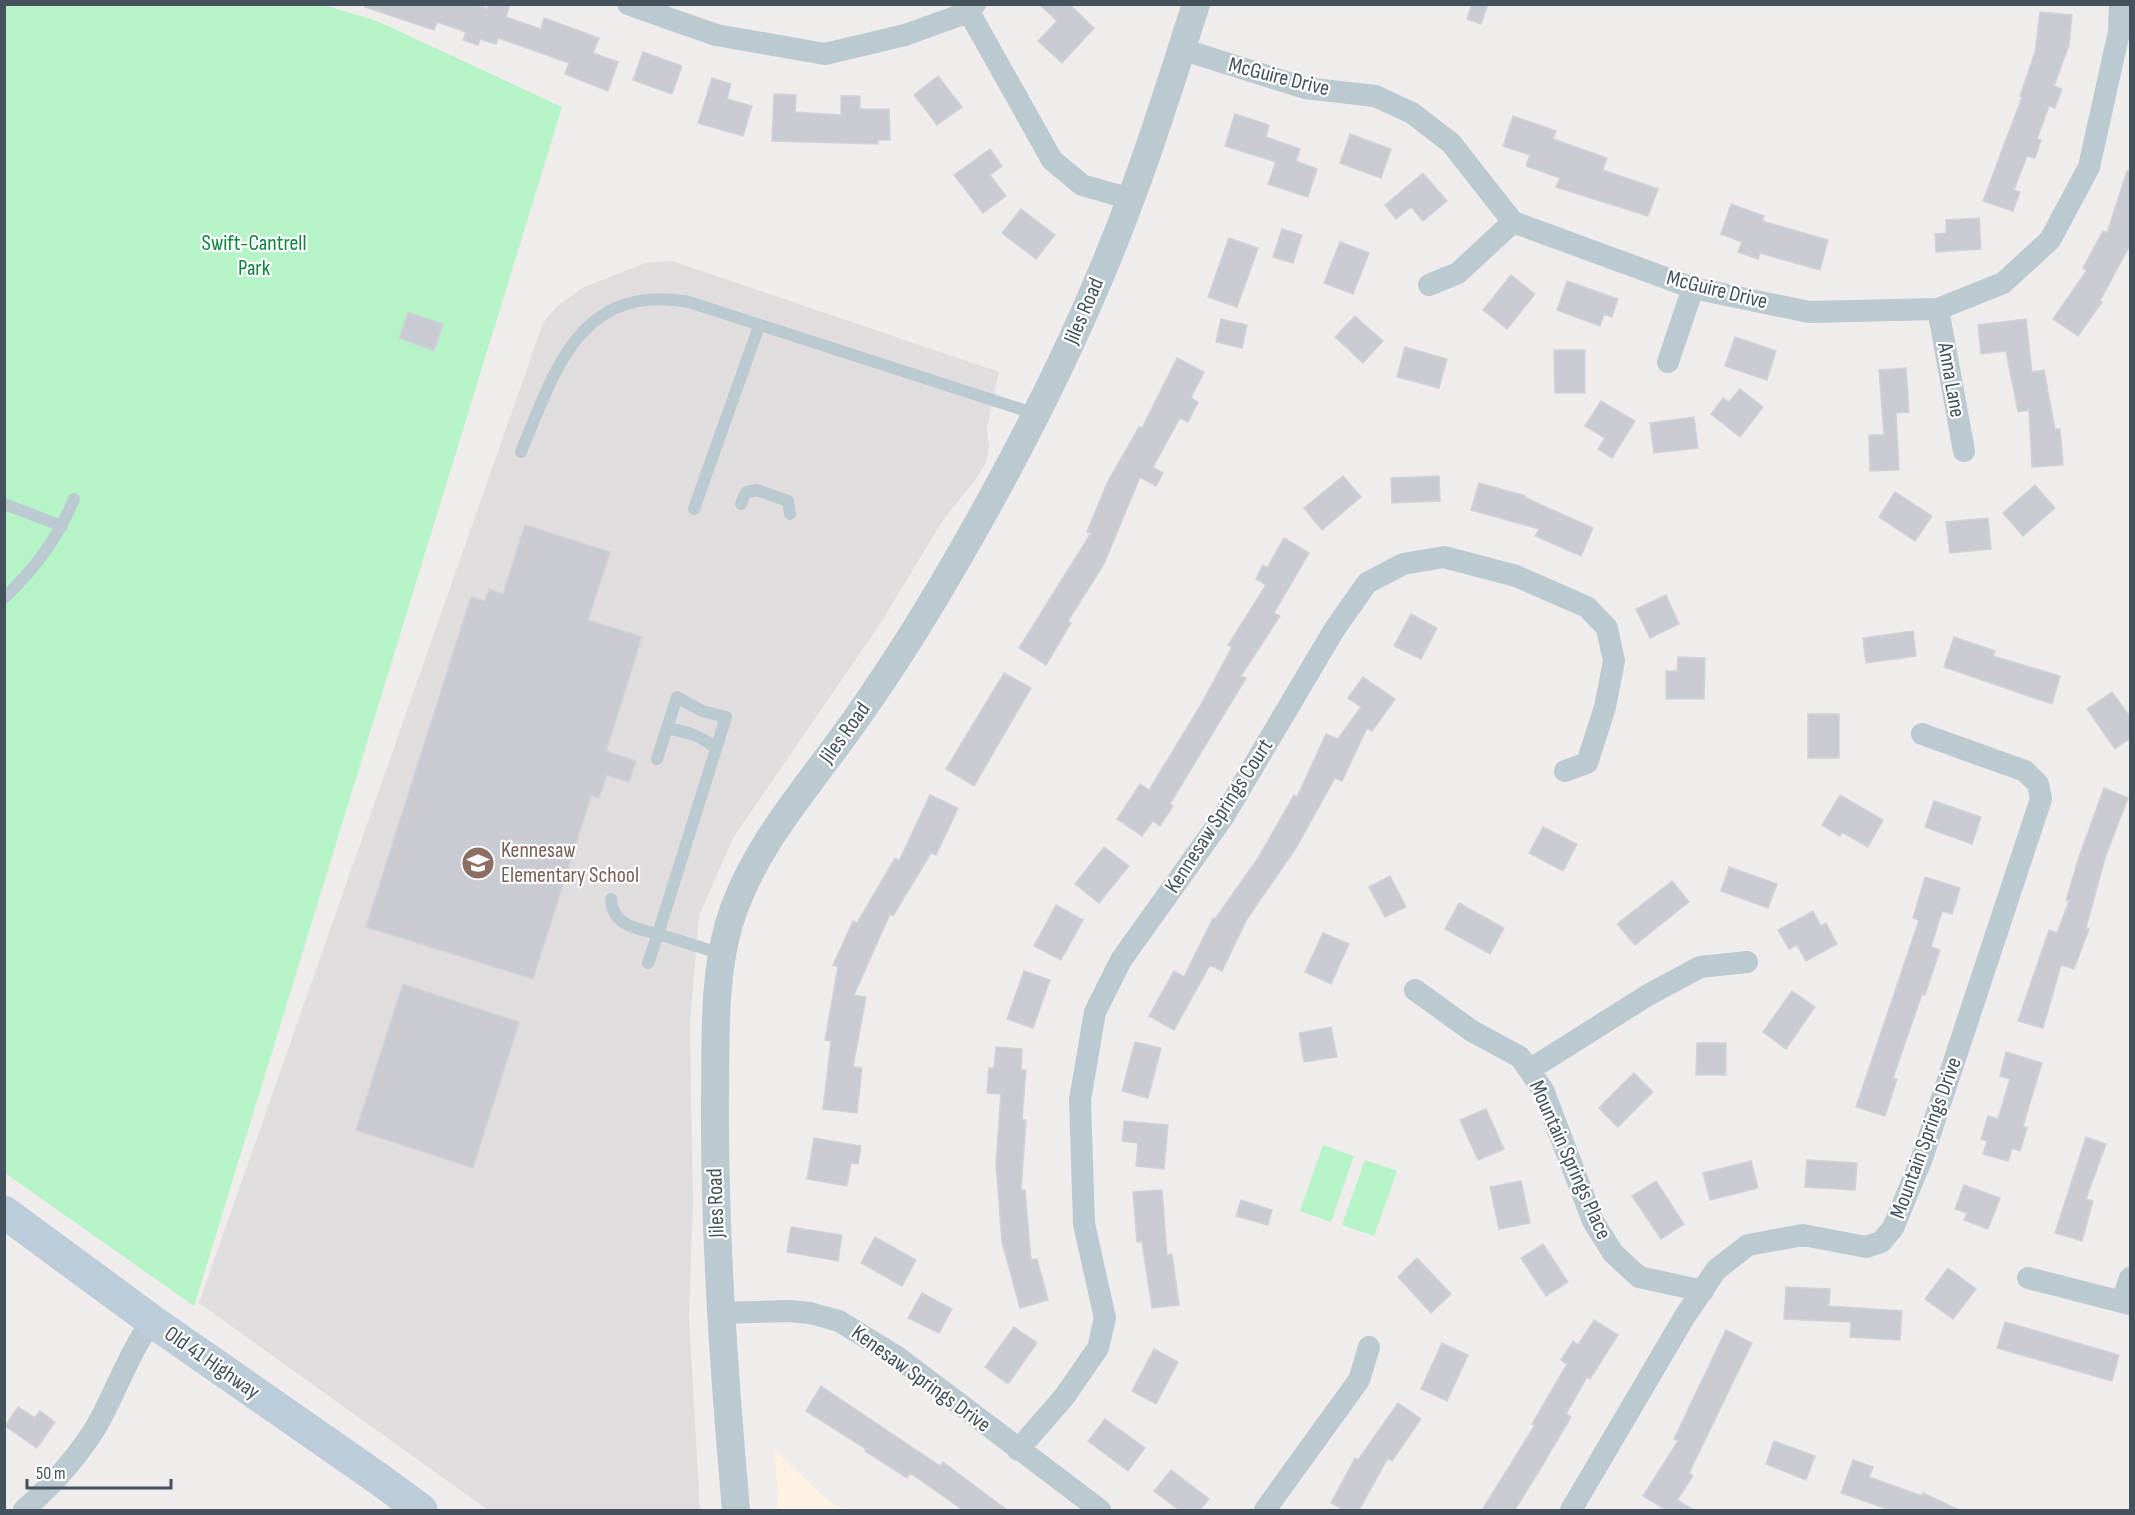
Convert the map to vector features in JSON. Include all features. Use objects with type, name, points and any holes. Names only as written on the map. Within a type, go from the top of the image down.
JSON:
[{"type":"main road","name":"Old 41 Highway","points":[[4,1212],[152,1321],[421,1510]]},
{"type":"street","points":[[628,4],[716,35],[825,54],[905,35],[972,8],[1052,160],[1082,185],[1131,200]]},
{"type":"street","name":"Jiles Road","points":[[736,1510],[720,1313],[715,1156],[716,1037],[722,954],[738,898],[765,846],[873,695],[912,635],[953,567],[1037,414],[1131,200],[1196,4]]},
{"type":"street","name":"McGuire Drive","points":[[1181,49],[1305,88],[1375,96],[1412,113],[1450,143],[1513,222],[1693,288],[1809,312],[1938,309],[2003,283],[2049,240],[2089,167],[2119,32],[2120,4]]},
{"type":"street","points":[[1429,285],[1458,273],[1513,222]]},
{"type":"street","points":[[1668,362],[1693,288]]},
{"type":"street","name":"Anna Lane","points":[[1938,309],[1964,451]]},
{"type":"street","name":"Kennesaw Springs Court","points":[[1018,1450],[1064,1397],[1098,1348],[1105,1318],[1084,1224],[1080,1100],[1095,1012],[1121,960],[1224,816],[1334,630],[1367,583],[1403,564],[1444,557],[1516,576],[1587,607],[1607,628],[1614,661],[1605,706],[1587,763],[1565,771]]},
{"type":"street","name":"Mountain Springs Drive","points":[[1571,1510],[1685,1316],[1716,1270],[1748,1245],[1803,1235],[1866,1247],[1881,1242],[1893,1228],[1922,1158],[2041,799],[2038,784],[2025,771],[1923,734]]},
{"type":"street","points":[[1529,1070],[1648,995],[1700,967],[1747,962]]},
{"type":"street","name":"Mountain Springs Place","points":[[1415,990],[1472,1031],[1520,1057],[1543,1090],[1593,1221],[1613,1253],[1639,1277],[1703,1291]]},
{"type":"street","points":[[2028,1278],[2126,1303],[2130,1278]]},
{"type":"street","name":"Kenesaw Springs Drive","points":[[720,1313],[810,1312],[839,1321],[896,1356],[1100,1510]]},
{"type":"street","points":[[24,1510],[85,1444],[106,1408],[137,1341],[152,1321]]},
{"type":"street","points":[[1265,1510],[1359,1380],[1369,1347]]},
{"type":"lane","points":[[521,452],[559,362],[581,332],[612,309],[651,298],[669,298],[689,302],[1037,414]]},
{"type":"lane","points":[[694,509],[759,326]]},
{"type":"lane","points":[[741,504],[746,492],[758,489],[788,501],[790,514]]},
{"type":"lane","points":[[4,598],[43,555],[62,526],[74,499]]},
{"type":"lane","points":[[4,504],[62,526]]},
{"type":"lane","points":[[648,963],[726,717],[702,711],[677,697],[657,759]]},
{"type":"lane","points":[[667,728],[693,733],[716,749]]},
{"type":"lane","points":[[611,899],[612,909],[620,921],[722,954]]},
{"type":"shaded area","points":[[672,261],[999,372],[987,428],[989,448],[986,462],[976,479],[943,520],[880,624],[733,838],[699,916],[690,1022],[693,1203],[689,1316],[700,1510],[488,1510],[199,1303],[543,323],[556,307],[582,288],[645,263]]},
{"type":"shaded area","points":[[775,1451],[828,1501],[845,1510],[778,1510]]},
{"type":"green space","name":"Swift-Cantrell Park","points":[[5,5],[324,5],[377,21],[562,107],[194,1306],[5,1173]]},
{"type":"green space","points":[[1323,1145],[1354,1156],[1331,1222],[1300,1211]]},
{"type":"green space","points":[[1365,1160],[1397,1171],[1374,1236],[1342,1225]]},
{"type":"building","points":[[366,4],[475,4],[487,9],[489,4],[510,4],[506,17],[541,29],[544,18],[599,38],[593,53],[618,62],[608,91],[565,74],[569,63],[498,38],[496,44],[480,39],[478,45],[463,40],[466,32],[437,22],[434,30],[365,7]]},
{"type":"building","points":[[1039,4],[1069,4],[1094,28],[1062,63],[1038,41],[1057,21]]},
{"type":"building","points":[[1472,4],[1488,4],[1481,24],[1467,19]]},
{"type":"building","points":[[2040,12],[2072,15],[2069,45],[2054,86],[2062,89],[2055,108],[2049,106],[2037,139],[2041,140],[2035,158],[2027,156],[2014,190],[2020,192],[2013,211],[1983,201],[2022,97],[2020,96],[2035,52]]},
{"type":"building","points":[[643,52],[682,66],[672,94],[633,80]]},
{"type":"building","points":[[938,76],[962,107],[937,125],[914,95]]},
{"type":"building","points":[[712,78],[731,84],[727,99],[752,106],[743,136],[698,123]]},
{"type":"building","points":[[774,94],[796,95],[795,112],[841,115],[841,96],[860,96],[860,109],[889,109],[890,140],[878,140],[878,144],[772,141]]},
{"type":"building","points":[[1235,114],[1269,125],[1266,137],[1300,149],[1296,161],[1317,169],[1308,197],[1268,184],[1276,162],[1225,146]]},
{"type":"building","points":[[1513,116],[1556,131],[1553,139],[1607,158],[1603,170],[1658,189],[1648,216],[1556,187],[1560,178],[1526,166],[1530,155],[1503,146]]},
{"type":"building","points":[[1350,134],[1391,149],[1381,178],[1340,163]]},
{"type":"building","points":[[990,149],[1002,166],[990,175],[1006,196],[983,213],[954,175]]},
{"type":"building","points":[[2127,171],[2130,171],[2130,245],[2100,301],[2102,302],[2078,336],[2053,319],[2087,270],[2083,268],[2103,231],[2107,233]]},
{"type":"building","points":[[1423,173],[1447,201],[1423,221],[1411,207],[1396,219],[1385,205]]},
{"type":"building","points":[[1731,204],[1764,216],[1762,221],[1828,240],[1820,270],[1760,253],[1758,259],[1738,252],[1742,242],[1721,234]]},
{"type":"building","points":[[1021,209],[1055,235],[1036,259],[1002,233]]},
{"type":"building","points":[[1979,218],[1981,249],[1936,252],[1935,234],[1946,233],[1946,220]]},
{"type":"building","points":[[1282,229],[1302,235],[1293,263],[1273,257]]},
{"type":"building","points":[[1229,238],[1258,248],[1237,307],[1208,297]]},
{"type":"building","points":[[1340,242],[1369,253],[1353,294],[1324,283]]},
{"type":"building","points":[[1511,275],[1535,294],[1507,329],[1483,310]]},
{"type":"building","points":[[1567,281],[1618,299],[1612,317],[1604,314],[1600,326],[1557,310]]},
{"type":"building","points":[[408,312],[443,324],[434,351],[399,338]]},
{"type":"building","points":[[1355,316],[1383,341],[1363,363],[1335,337]]},
{"type":"building","points":[[1221,319],[1247,325],[1242,348],[1216,342]]},
{"type":"building","points":[[2026,319],[2032,372],[2044,370],[2055,429],[2060,429],[2063,465],[2032,467],[2029,410],[2018,412],[2006,351],[1981,354],[1978,325]]},
{"type":"building","points":[[1735,337],[1776,351],[1767,380],[1725,366]]},
{"type":"building","points":[[1405,347],[1447,359],[1439,388],[1397,377]]},
{"type":"building","points":[[1554,350],[1585,350],[1585,393],[1555,393]]},
{"type":"building","points":[[1177,358],[1204,372],[1191,398],[1198,402],[1188,422],[1180,418],[1153,467],[1163,473],[1156,486],[1140,477],[1104,564],[1068,621],[1071,623],[1046,665],[1019,648],[1091,533],[1087,532],[1107,483],[1139,427],[1142,428]]},
{"type":"building","points":[[1906,368],[1909,412],[1896,413],[1899,470],[1870,471],[1869,435],[1884,435],[1879,370]]},
{"type":"building","points":[[1740,389],[1763,407],[1740,437],[1711,414],[1723,398],[1729,402]]},
{"type":"building","points":[[1601,401],[1635,421],[1612,458],[1598,449],[1605,438],[1585,426]]},
{"type":"building","points":[[1694,417],[1698,448],[1654,453],[1650,423]]},
{"type":"building","points":[[1343,476],[1361,497],[1322,530],[1304,508]]},
{"type":"building","points":[[1439,476],[1440,501],[1392,503],[1391,478]]},
{"type":"building","points":[[1479,483],[1526,496],[1526,498],[1593,528],[1581,556],[1535,536],[1539,529],[1471,510]]},
{"type":"building","points":[[2035,485],[2055,508],[2023,536],[2003,513]]},
{"type":"building","points":[[1895,492],[1932,516],[1915,541],[1879,517]]},
{"type":"building","points":[[1988,518],[1991,549],[1950,553],[1946,522]]},
{"type":"building","name":"Kennesaw Elementary School","points":[[525,525],[610,552],[588,620],[642,637],[606,751],[636,761],[629,782],[607,775],[599,798],[591,796],[533,979],[366,927],[471,597],[485,601],[489,589],[503,594]]},
{"type":"building","points":[[1284,538],[1309,553],[1274,613],[1280,616],[1241,676],[1246,678],[1170,804],[1173,806],[1160,826],[1153,821],[1142,836],[1117,819],[1140,784],[1149,790],[1199,708],[1232,647],[1228,645],[1266,585],[1256,579],[1263,565],[1267,568]]},
{"type":"building","points":[[1666,595],[1679,624],[1650,638],[1636,609]]},
{"type":"building","points":[[1411,614],[1437,628],[1421,659],[1394,646]]},
{"type":"building","points":[[1913,631],[1916,656],[1866,663],[1863,638]]},
{"type":"building","points":[[1954,637],[1995,651],[1993,656],[2060,676],[2052,704],[1944,667]]},
{"type":"building","points":[[1678,657],[1705,658],[1704,699],[1666,699],[1666,671],[1677,671]]},
{"type":"building","points":[[1004,673],[1031,688],[974,786],[946,769]]},
{"type":"building","points":[[1363,677],[1395,699],[1372,731],[1367,728],[1342,781],[1335,778],[1296,848],[1247,919],[1222,971],[1210,965],[1174,1030],[1149,1016],[1174,971],[1184,977],[1213,918],[1215,919],[1258,858],[1294,795],[1297,797],[1326,734],[1338,739],[1361,707],[1348,698]]},
{"type":"building","points":[[2112,692],[2130,717],[2130,738],[2115,749],[2087,709]]},
{"type":"building","points":[[1808,714],[1839,714],[1839,758],[1808,758]]},
{"type":"building","points":[[2104,788],[2128,798],[2105,858],[2086,928],[2089,929],[2074,969],[2061,965],[2043,1028],[2018,1021],[2049,930],[2057,933],[2069,901],[2066,900],[2079,857]]},
{"type":"building","points":[[930,795],[958,808],[936,855],[931,853],[893,916],[890,914],[854,995],[866,997],[853,1067],[862,1068],[857,1113],[823,1109],[831,1041],[825,1040],[838,967],[833,965],[853,921],[857,923],[895,858],[899,861]]},
{"type":"building","points":[[1840,795],[1883,820],[1868,847],[1842,832],[1840,836],[1822,825]]},
{"type":"building","points":[[1934,801],[1981,817],[1972,844],[1925,827]]},
{"type":"building","points":[[1543,827],[1577,844],[1563,871],[1529,853]]},
{"type":"building","points":[[1104,847],[1129,866],[1099,903],[1075,884]]},
{"type":"building","points":[[1729,867],[1777,884],[1768,908],[1721,891]]},
{"type":"building","points":[[1390,876],[1406,907],[1385,917],[1369,887]]},
{"type":"building","points":[[1925,877],[1960,888],[1952,914],[1942,911],[1931,947],[1940,950],[1893,1078],[1897,1079],[1885,1116],[1856,1107],[1919,920],[1913,918]]},
{"type":"building","points":[[1672,881],[1689,902],[1635,945],[1617,924]]},
{"type":"building","points":[[1459,903],[1504,928],[1490,954],[1445,929]]},
{"type":"building","points":[[1056,905],[1083,920],[1061,960],[1034,946]]},
{"type":"building","points":[[1813,911],[1821,926],[1826,923],[1837,944],[1806,961],[1797,945],[1789,949],[1778,930]]},
{"type":"building","points":[[1323,933],[1349,944],[1331,984],[1305,972]]},
{"type":"building","points":[[1024,971],[1050,980],[1033,1028],[1007,1019]]},
{"type":"building","points":[[403,984],[519,1022],[473,1168],[356,1130]]},
{"type":"building","points":[[1792,991],[1815,1007],[1786,1049],[1763,1032]]},
{"type":"building","points":[[1331,1027],[1337,1057],[1304,1062],[1299,1033]]},
{"type":"building","points":[[1135,1042],[1161,1048],[1148,1098],[1122,1091]]},
{"type":"building","points":[[1697,1043],[1726,1043],[1726,1075],[1696,1075]]},
{"type":"building","points":[[996,1047],[1022,1049],[1021,1070],[1026,1070],[1022,1120],[1026,1120],[1021,1190],[1025,1190],[1031,1260],[1037,1259],[1048,1300],[1020,1308],[1002,1242],[996,1163],[1001,1094],[987,1093],[989,1068],[994,1068]]},
{"type":"building","points":[[2006,1052],[2042,1063],[2023,1126],[2027,1128],[2020,1151],[2012,1148],[2008,1161],[1983,1154],[1987,1141],[1981,1139],[1988,1116],[1998,1119],[2010,1079],[2000,1076]]},
{"type":"building","points":[[1634,1073],[1653,1092],[1618,1127],[1599,1108]]},
{"type":"building","points":[[1486,1109],[1504,1149],[1478,1160],[1460,1120]]},
{"type":"building","points":[[1124,1121],[1168,1125],[1164,1169],[1136,1166],[1138,1143],[1122,1141]]},
{"type":"building","points":[[2086,1137],[2106,1144],[2086,1199],[2093,1201],[2082,1241],[2055,1233]]},
{"type":"building","points":[[814,1138],[861,1146],[858,1164],[851,1163],[847,1186],[807,1179]]},
{"type":"building","points":[[1807,1160],[1857,1163],[1855,1190],[1805,1187]]},
{"type":"building","points":[[1751,1161],[1758,1188],[1710,1200],[1703,1173]]},
{"type":"building","points":[[1521,1181],[1530,1223],[1499,1229],[1490,1187]]},
{"type":"building","points":[[1656,1181],[1684,1224],[1661,1239],[1632,1196]]},
{"type":"building","points":[[1964,1185],[2000,1198],[1988,1229],[1964,1220],[1967,1213],[1955,1209]]},
{"type":"building","points":[[1162,1190],[1167,1255],[1172,1254],[1179,1305],[1152,1308],[1142,1242],[1137,1242],[1133,1192]]},
{"type":"building","points":[[1241,1200],[1272,1210],[1268,1225],[1236,1216]]},
{"type":"building","points":[[791,1227],[842,1235],[838,1261],[787,1252]]},
{"type":"building","points":[[875,1237],[916,1260],[902,1286],[861,1263]]},
{"type":"building","points":[[1543,1244],[1568,1282],[1546,1296],[1521,1258]]},
{"type":"building","points":[[1417,1258],[1451,1294],[1431,1313],[1398,1277]]},
{"type":"building","points":[[1948,1268],[1976,1289],[1953,1319],[1925,1299]]},
{"type":"building","points":[[1786,1287],[1830,1289],[1829,1306],[1902,1311],[1900,1340],[1850,1337],[1851,1322],[1784,1319]]},
{"type":"building","points":[[922,1293],[952,1309],[939,1333],[908,1318]]},
{"type":"building","points":[[1594,1320],[1618,1335],[1590,1379],[1587,1377],[1566,1414],[1571,1417],[1515,1510],[1482,1510],[1535,1425],[1532,1424],[1567,1364],[1561,1360],[1573,1341],[1578,1345]]},
{"type":"building","points":[[2005,1322],[2119,1355],[2112,1381],[1997,1348]]},
{"type":"building","points":[[1014,1327],[1037,1343],[1008,1384],[985,1367]]},
{"type":"building","points":[[1726,1330],[1752,1343],[1689,1473],[1693,1476],[1677,1500],[1694,1510],[1666,1510],[1643,1496],[1678,1441],[1674,1439]]},
{"type":"building","points":[[1442,1343],[1468,1355],[1447,1401],[1421,1389]]},
{"type":"building","points":[[1154,1349],[1178,1362],[1156,1404],[1132,1391]]},
{"type":"building","points":[[821,1386],[940,1466],[943,1462],[1007,1510],[963,1510],[910,1473],[907,1478],[865,1451],[866,1449],[806,1411]]},
{"type":"building","points":[[1398,1403],[1421,1419],[1392,1461],[1388,1458],[1359,1510],[1344,1510],[1331,1503],[1355,1458],[1358,1460]]},
{"type":"building","points":[[18,1407],[35,1418],[40,1411],[55,1422],[37,1448],[5,1426]]},
{"type":"building","points":[[1105,1419],[1145,1448],[1128,1471],[1088,1441]]},
{"type":"building","points":[[1774,1441],[1815,1456],[1806,1480],[1766,1464]]},
{"type":"building","points":[[1853,1460],[1873,1467],[1869,1477],[1922,1496],[1923,1493],[1959,1510],[1890,1510],[1841,1493]]},
{"type":"building","points":[[1171,1470],[1209,1499],[1200,1510],[1179,1510],[1154,1491]]},
{"type":"place","name":"Kennesaw Elementary School","points":[[478,863]]}]
